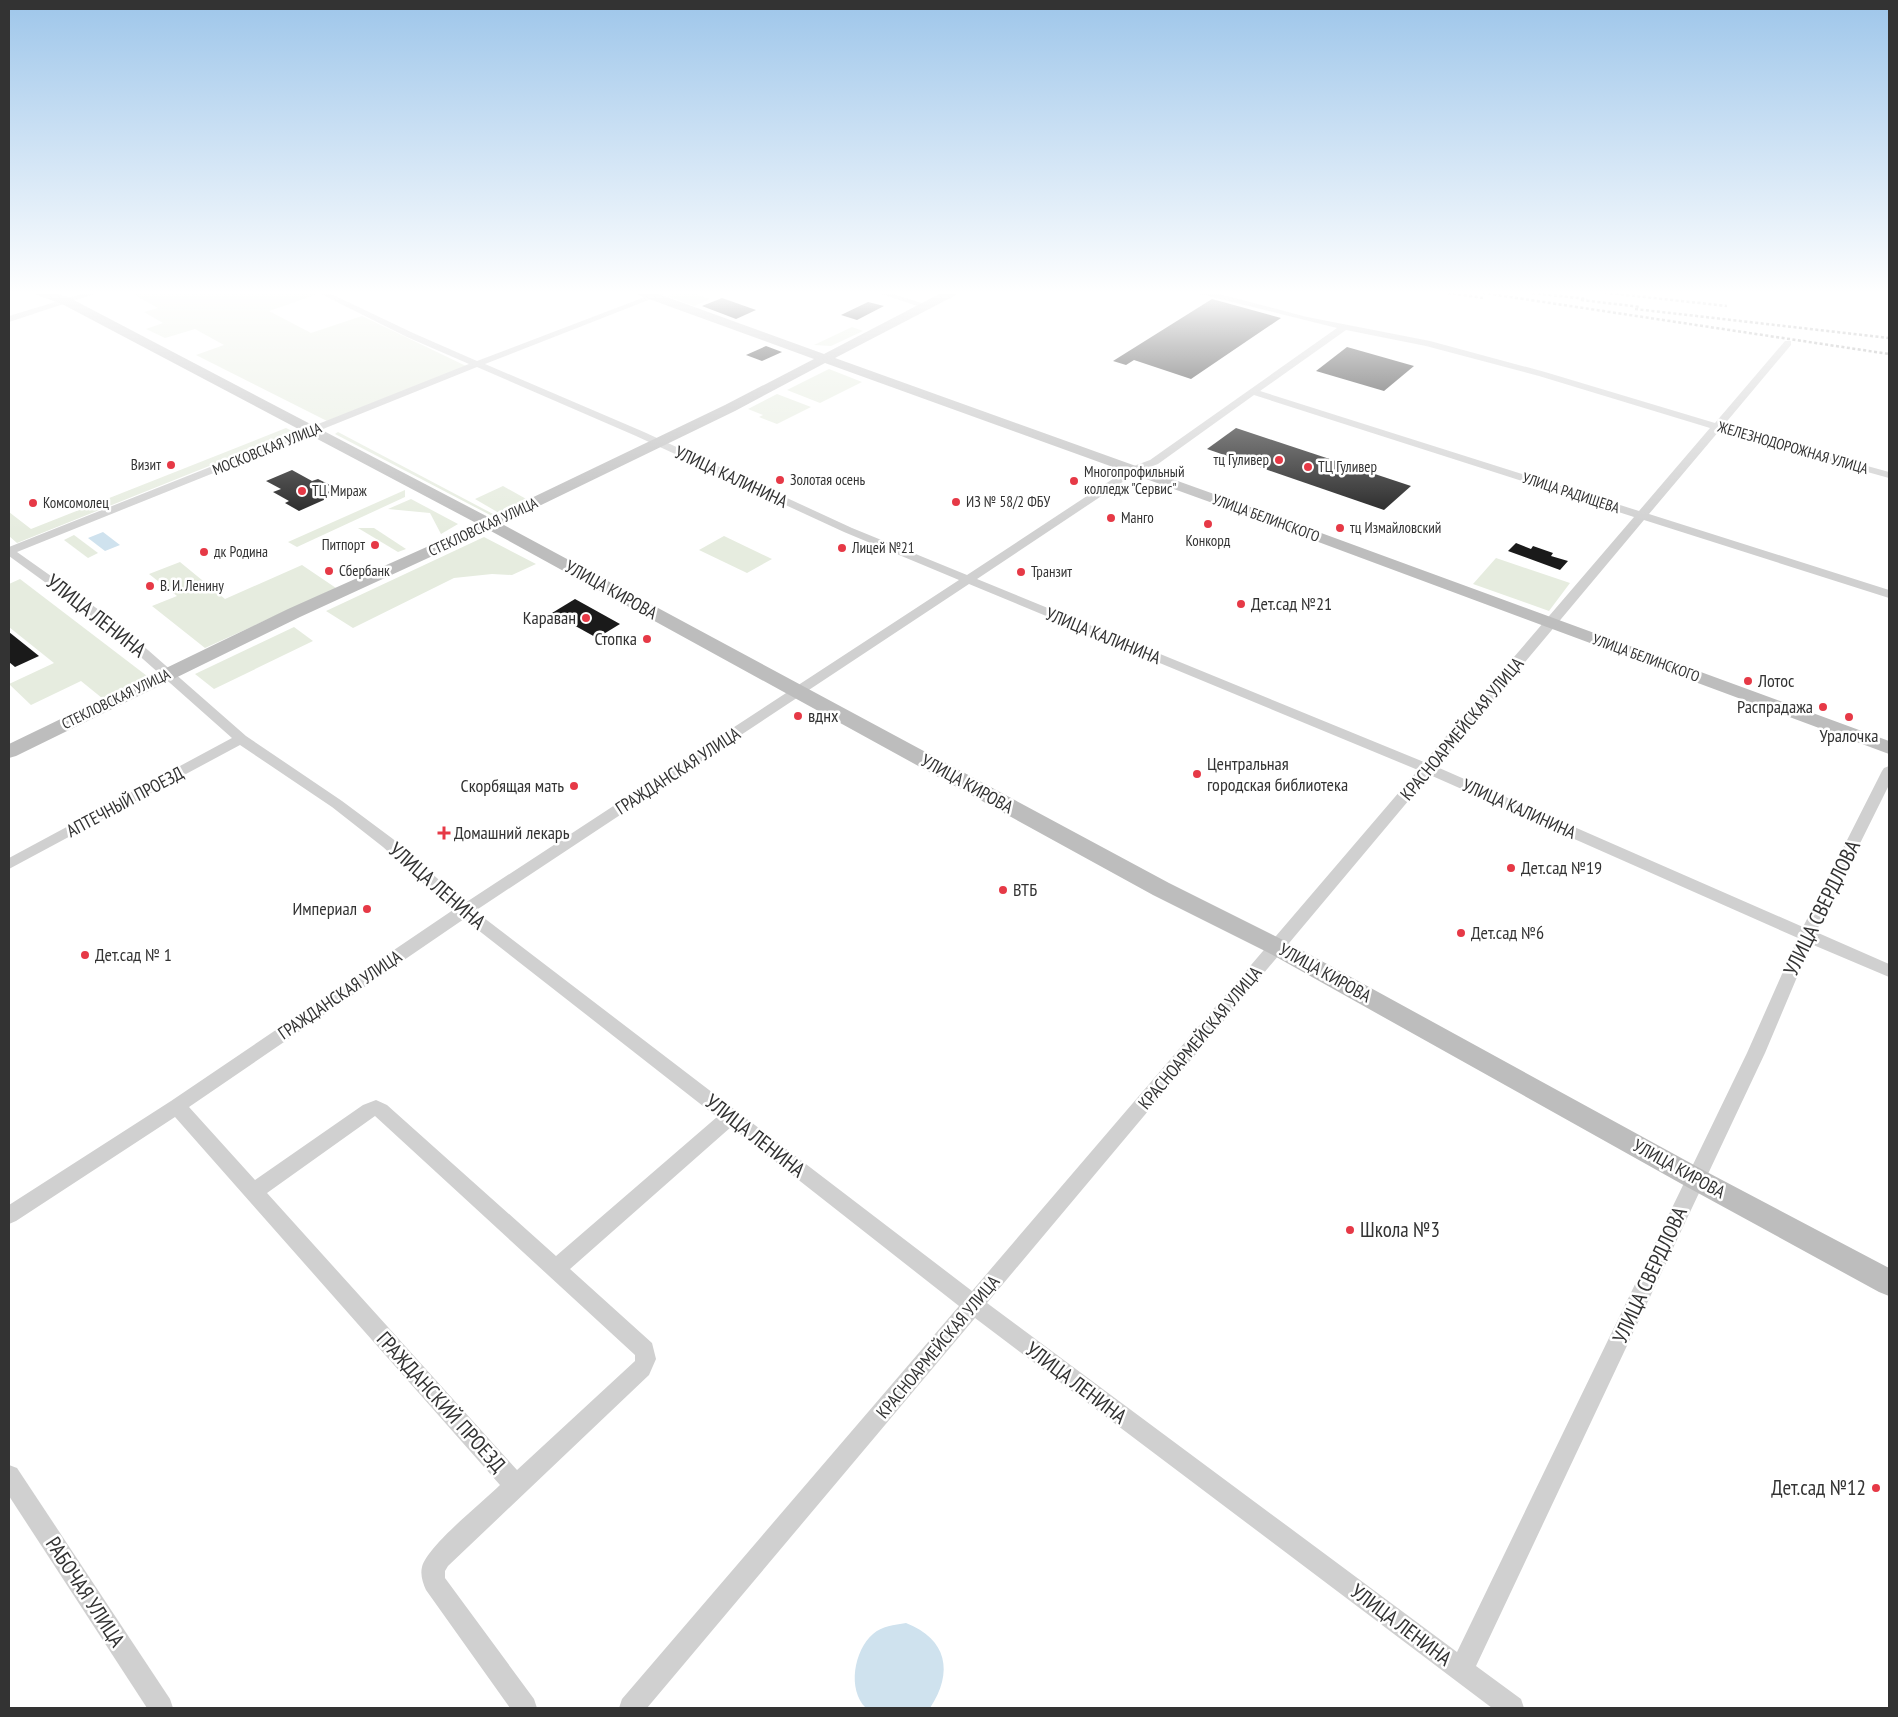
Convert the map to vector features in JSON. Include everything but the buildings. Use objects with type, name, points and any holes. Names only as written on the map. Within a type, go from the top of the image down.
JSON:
[{"type":"street","name":"УЛИЦА КИРОВА","points":[[203,372],[490,524],[1161,889],[1277,947],[1696,1179],[1889,1282]]},
{"type":"street","name":"МОСКОВСКАЯ УЛИЦА","points":[[9,551],[456,372]]},
{"type":"street","name":"УЛИЦА КАЛИНИНА","points":[[499,372],[839,526],[1428,769],[1889,971]]},
{"type":"street","name":"СТЕКЛОВСКАЯ УЛИЦА","points":[[9,752],[294,613],[490,524],[800,372]]},
{"type":"street","name":"УЛИЦА БЕЛИНСКОГО","points":[[863,372],[1135,470],[1889,748]]},
{"type":"street","name":"ГРАЖДАНСКАЯ УЛИЦА","points":[[9,1215],[177,1106],[464,911],[967,580],[1135,470],[1154,462],[1281,372]]},
{"type":"street","name":"ЖЕЛЕЗНОДОРОЖНАЯ УЛИЦА","points":[[1535,372],[1717,427],[1889,475]]},
{"type":"street","name":"КРАСНОАРМЕЙСКАЯ УЛИЦА","points":[[630,1708],[974,1306],[1763,372]]},
{"type":"street","name":"УЛИЦА РАДИЩЕВА","points":[[1253,392],[1889,594]]},
{"type":"street","name":"УЛИЦА ЛЕНИНА","points":[[9,551],[112,625],[169,673],[241,739],[337,804],[381,838],[464,911],[974,1306],[1512,1708]]},
{"type":"street","name":"АПТЕЧНЫЙ ПРОЕЗД","points":[[9,864],[241,739]]},
{"type":"street","name":"УЛИЦА СВЕРДЛОВА","points":[[1461,1670],[1756,1053],[1807,934],[1889,771]]},
{"type":"street","name":"ГРАЖДАНСКИЙ ПРОЕЗД","points":[[177,1106],[516,1486],[440,1558],[433,1569],[434,1582],[525,1708]]},
{"type":"street","points":[[253,1192],[369,1110],[376,1108],[381,1110],[645,1350],[646,1359],[642,1368],[516,1486]]},
{"type":"street","points":[[555,1270],[730,1118]]},
{"type":"street","name":"РАБОЧАЯ УЛИЦА","points":[[9,1476],[161,1708]]},
{"type":"shaded area","points":[[230,372],[451,372],[327,421]]},
{"type":"shaded area","points":[[823,372],[837,372],[862,382],[820,403],[787,390]]},
{"type":"shaded area","points":[[777,394],[811,407],[777,424],[759,417],[763,415],[748,409]]},
{"type":"shaded area","points":[[286,428],[294,432],[17,543],[9,536],[9,512],[31,529]]},
{"type":"shaded area","points":[[338,432],[495,515],[492,516],[335,434]]},
{"type":"shaded area","points":[[503,486],[528,500],[499,513],[475,499]]},
{"type":"shaded area","points":[[405,490],[405,497],[297,547],[288,542]]},
{"type":"shaded area","points":[[411,499],[458,524],[441,534],[430,513],[388,509]]},
{"type":"shaded area","points":[[358,528],[374,528],[406,549],[398,552]]},
{"type":"shaded area","points":[[74,535],[98,553],[88,558],[64,540]]},
{"type":"shaded area","points":[[724,536],[772,559],[747,573],[699,550]]},
{"type":"shaded area","points":[[484,537],[536,564],[512,575],[492,574],[454,578],[353,628],[326,611]]},
{"type":"shaded area","points":[[1496,558],[1570,583],[1549,611],[1473,584]]},
{"type":"shaded area","points":[[180,562],[225,599],[302,565],[336,588],[205,648],[152,606],[177,596],[149,574]]},
{"type":"shaded area","points":[[20,579],[147,676],[102,698],[81,681],[31,705],[9,684],[54,663],[9,627],[9,584]]},
{"type":"shaded area","points":[[294,627],[313,641],[214,689],[195,674]]},
{"type":"water","points":[[103,532],[120,545],[105,551],[88,538]]},
{"type":"water","points":[[906,1623],[920,1630],[938,1647],[944,1670],[938,1695],[930,1708],[866,1708],[856,1691],[855,1681],[855,1670],[861,1650],[866,1641],[880,1629]]},
{"type":"place","name":"тц Гуливер","points":[[1279,460]]},
{"type":"place","name":"Визит","points":[[171,465]]},
{"type":"place","name":"ТЦ Гуливер","points":[[1308,467]]},
{"type":"place","name":"Золотая осень","points":[[780,480]]},
{"type":"place","name":"Многопрофильный колледж \"Сервис\"","points":[[1074,481]]},
{"type":"place","name":"ТЦ Мираж","points":[[302,491]]},
{"type":"place","name":"ИЗ № 58/2 ФБУ","points":[[956,502]]},
{"type":"place","name":"Комсомолец","points":[[33,503]]},
{"type":"place","name":"Манго","points":[[1111,518]]},
{"type":"place","name":"Конкорд","points":[[1208,524]]},
{"type":"place","name":"тц Измайловский","points":[[1340,528]]},
{"type":"place","name":"Питпорт","points":[[375,545]]},
{"type":"place","name":"Лицей №21","points":[[842,548]]},
{"type":"place","name":"дк Родина","points":[[204,552]]},
{"type":"place","name":"Сбербанк","points":[[329,571]]},
{"type":"place","name":"Транзит","points":[[1021,572]]},
{"type":"place","name":"В. И. Ленину","points":[[150,586]]},
{"type":"place","name":"Дет.сад №21","points":[[1241,604]]},
{"type":"place","name":"Караван","points":[[586,618]]},
{"type":"place","name":"Стопка","points":[[647,639]]},
{"type":"place","name":"Лотос","points":[[1748,681]]},
{"type":"place","name":"Распрадажа","points":[[1823,707]]},
{"type":"place","name":"вднх","points":[[798,716]]},
{"type":"place","name":"Уралочка","points":[[1849,717]]},
{"type":"place","name":"Центральная городская библиотека","points":[[1197,774]]},
{"type":"place","name":"Скорбящая мать","points":[[574,786]]},
{"type":"place","name":"Домашний лекарь","points":[[444,833]]},
{"type":"place","name":"Дет.сад №19","points":[[1511,868]]},
{"type":"place","name":"ВТБ","points":[[1003,890]]},
{"type":"place","name":"Империал","points":[[367,909]]},
{"type":"place","name":"Дет.сад №6","points":[[1461,933]]},
{"type":"place","name":"Дет.сад № 1","points":[[85,955]]},
{"type":"place","name":"Школа №3","points":[[1350,1230]]},
{"type":"place","name":"Дет.сад №12","points":[[1876,1488]]}]
